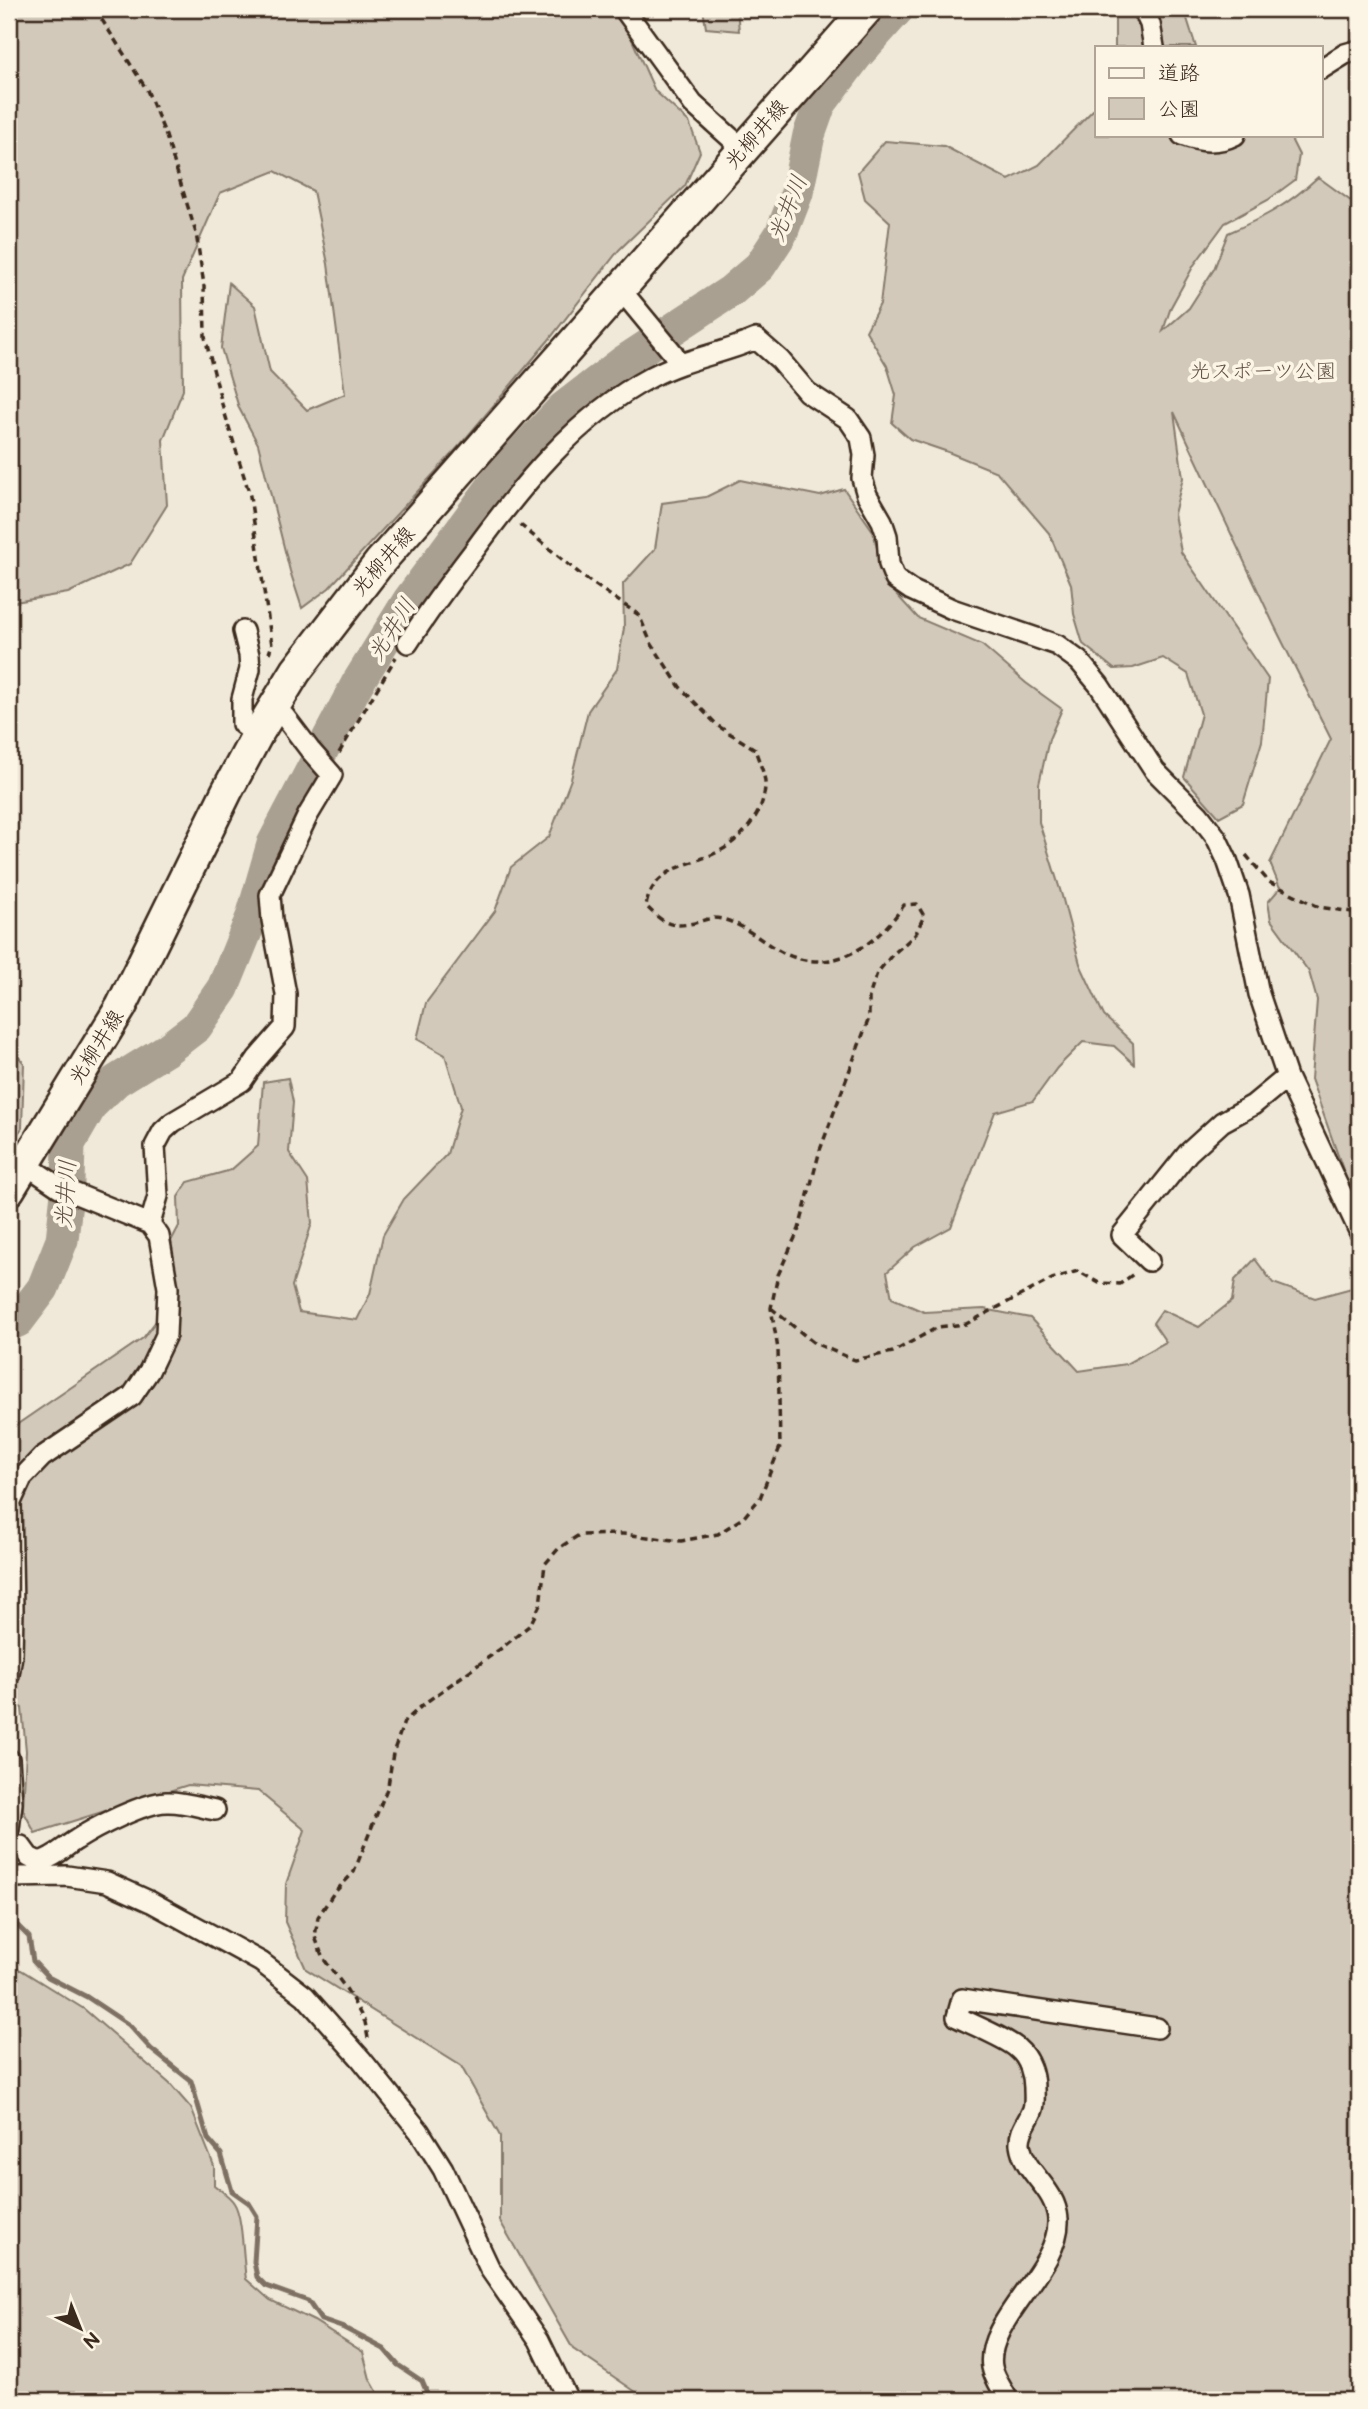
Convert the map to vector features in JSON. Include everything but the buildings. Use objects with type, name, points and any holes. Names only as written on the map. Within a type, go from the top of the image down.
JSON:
[{"type":"main road","name":"光柳井線","points":[[9,1191],[121,1007],[227,791],[257,735],[310,652],[380,562],[867,9]]},
{"type":"street","points":[[624,9],[693,104],[743,149]]},
{"type":"street","points":[[1143,9],[1150,24],[1154,46]]},
{"type":"street","points":[[1322,68],[1345,54],[1359,50]]},
{"type":"street","points":[[1185,136],[1199,141],[1224,140],[1233,136]]},
{"type":"street","points":[[621,290],[675,358]]},
{"type":"street","points":[[408,643],[504,511],[551,455],[575,432],[624,393],[675,358],[730,350],[756,339],[780,360],[807,392],[848,419],[861,438],[864,455],[862,478],[867,495],[887,536],[889,564],[895,579],[911,590],[952,609],[1057,645],[1079,661],[1099,685],[1155,771],[1199,815],[1216,837],[1239,895],[1259,994],[1287,1077],[1359,1231]]},
{"type":"street","points":[[243,631],[250,669],[242,699],[242,724],[257,735]]},
{"type":"street","points":[[150,1224],[158,1196],[155,1146],[163,1131],[173,1122],[242,1081],[285,1027],[286,993],[270,895],[308,815],[332,775],[285,717],[273,709]]},
{"type":"street","points":[[1149,1261],[1122,1235],[1188,1153],[1222,1122],[1253,1105],[1287,1077]]},
{"type":"street","points":[[9,1675],[13,1610],[11,1502],[22,1478],[42,1457],[132,1396],[149,1371],[166,1335],[168,1287],[159,1236],[150,1224],[59,1187],[25,1164]]},
{"type":"street","points":[[9,1759],[12,1803],[10,1839],[21,1846],[29,1857],[39,1862],[49,1859],[104,1825],[153,1804],[168,1801],[215,1810]]},
{"type":"street","points":[[9,1877],[67,1876],[107,1882],[151,1902],[261,1962],[305,1996],[361,2059],[419,2131],[443,2169],[490,2269],[539,2340],[568,2400]]},
{"type":"street","points":[[1008,2400],[992,2370],[991,2352],[997,2337],[1056,2239],[1058,2218],[1051,2192],[1030,2168],[1020,2143],[1022,2130],[1034,2108],[1034,2082],[1030,2065],[1018,2049],[957,2017],[962,1999],[1157,2028]]},
{"type":"path","points":[[95,9],[147,90],[166,136],[196,233],[204,285],[205,337],[250,496],[272,645],[266,660],[257,668],[250,669]]},
{"type":"path","points":[[361,2059],[369,2042],[365,2022],[347,1990],[323,1958],[315,1937],[318,1917],[333,1894],[354,1872],[388,1786],[393,1753],[404,1722],[425,1703],[530,1625],[540,1605],[545,1564],[559,1548],[579,1535],[623,1534],[681,1541],[718,1534],[744,1517],[760,1498],[780,1447],[778,1349],[771,1308],[778,1275],[799,1229],[820,1150],[869,1018],[869,997],[877,974],[892,954],[915,935],[923,916],[917,904],[904,905],[882,932],[853,953],[833,961],[803,960],[778,950],[740,926],[713,918],[680,926],[660,920],[646,906],[648,892],[661,877],[725,848],[756,819],[765,784],[755,749],[718,726],[680,687],[651,643],[639,615],[585,579],[504,511]]},
{"type":"path","points":[[328,769],[401,648],[408,643]]},
{"type":"path","points":[[1245,854],[1269,882],[1319,907],[1359,913]]},
{"type":"path","points":[[771,1308],[814,1343],[855,1360],[893,1352],[939,1327],[966,1324],[1052,1279],[1078,1271],[1099,1283],[1120,1284],[1149,1261]]},
{"type":"green space","points":[[9,9],[637,9],[629,33],[655,91],[689,122],[700,152],[685,186],[619,250],[548,341],[461,444],[329,588],[302,608],[258,444],[239,408],[221,348],[229,283],[255,306],[270,372],[307,410],[345,394],[328,264],[313,191],[275,171],[220,193],[182,280],[183,390],[163,440],[167,505],[130,564],[68,593],[9,603]]},
{"type":"green space","points":[[703,9],[737,9],[739,31],[706,28]]},
{"type":"green space","points":[[1115,9],[1184,9],[1196,46],[1115,46]]},
{"type":"green space","name":"光スポーツ公園","points":[[1095,108],[1095,136],[1290,136],[1299,155],[1295,180],[1268,200],[1225,223],[1194,265],[1171,307],[1163,331],[1189,308],[1214,269],[1228,233],[1276,210],[1318,177],[1359,207],[1359,1202],[1352,1195],[1311,1079],[1317,1000],[1309,972],[1271,920],[1268,902],[1280,888],[1270,863],[1331,739],[1174,412],[1183,478],[1174,514],[1181,552],[1268,679],[1262,741],[1243,804],[1219,817],[1184,777],[1201,714],[1188,674],[1163,658],[1133,668],[1114,669],[1083,644],[1074,614],[1071,584],[1049,533],[997,472],[910,439],[892,423],[896,395],[887,366],[866,331],[880,304],[890,222],[865,199],[858,172],[885,141],[944,146],[1009,180],[1039,165]]},
{"type":"green space","points":[[740,480],[820,496],[844,489],[873,531],[885,582],[918,618],[982,645],[1026,683],[1062,709],[1049,739],[1039,784],[1039,822],[1080,964],[1104,1016],[1133,1043],[1134,1064],[1114,1046],[1083,1042],[1057,1068],[1033,1101],[995,1112],[951,1227],[915,1247],[887,1272],[892,1298],[924,1312],[984,1309],[1030,1318],[1079,1371],[1126,1364],[1166,1342],[1153,1323],[1162,1310],[1199,1327],[1232,1301],[1235,1280],[1255,1259],[1273,1283],[1315,1298],[1359,1286],[1359,2400],[638,2400],[636,2392],[573,2349],[500,2221],[500,2136],[461,2066],[306,1969],[285,1922],[286,1884],[305,1830],[258,1791],[188,1785],[35,1833],[23,1810],[26,1751],[22,1708],[9,1702],[9,1430],[143,1338],[175,1296],[170,1243],[179,1226],[178,1197],[188,1182],[231,1170],[258,1146],[263,1082],[288,1078],[293,1102],[289,1152],[308,1181],[312,1223],[292,1286],[299,1312],[357,1320],[370,1294],[383,1235],[404,1199],[447,1154],[461,1107],[445,1055],[417,1039],[426,1003],[495,911],[511,867],[549,837],[571,779],[588,711],[617,669],[624,628],[623,584],[655,549],[662,503],[706,497]]},
{"type":"green space","points":[[9,1046],[24,1063],[22,1128],[9,1146]]},
{"type":"green space","points":[[9,1967],[21,1970],[84,2009],[170,2084],[191,2108],[214,2166],[214,2185],[230,2198],[237,2209],[246,2279],[270,2300],[314,2321],[363,2352],[370,2379],[382,2400],[9,2400]]},
{"type":"waterway","name":"光井川","points":[[9,1325],[18,1321],[43,1288],[62,1240],[69,1144],[92,1104],[116,1081],[166,1050],[196,1027],[223,988],[252,917],[273,844],[357,684],[409,600],[501,475],[563,408],[623,362],[731,291],[760,266],[781,234],[797,193],[809,135],[820,104],[856,56],[898,9]]},
{"type":"waterway","points":[[9,1920],[29,1937],[33,1961],[48,1977],[87,1997],[129,2025],[151,2049],[191,2081],[208,2139],[221,2154],[232,2191],[249,2203],[257,2216],[254,2262],[257,2277],[266,2286],[308,2301],[321,2320],[344,2328],[384,2349],[398,2365],[422,2381],[430,2400]]}]
